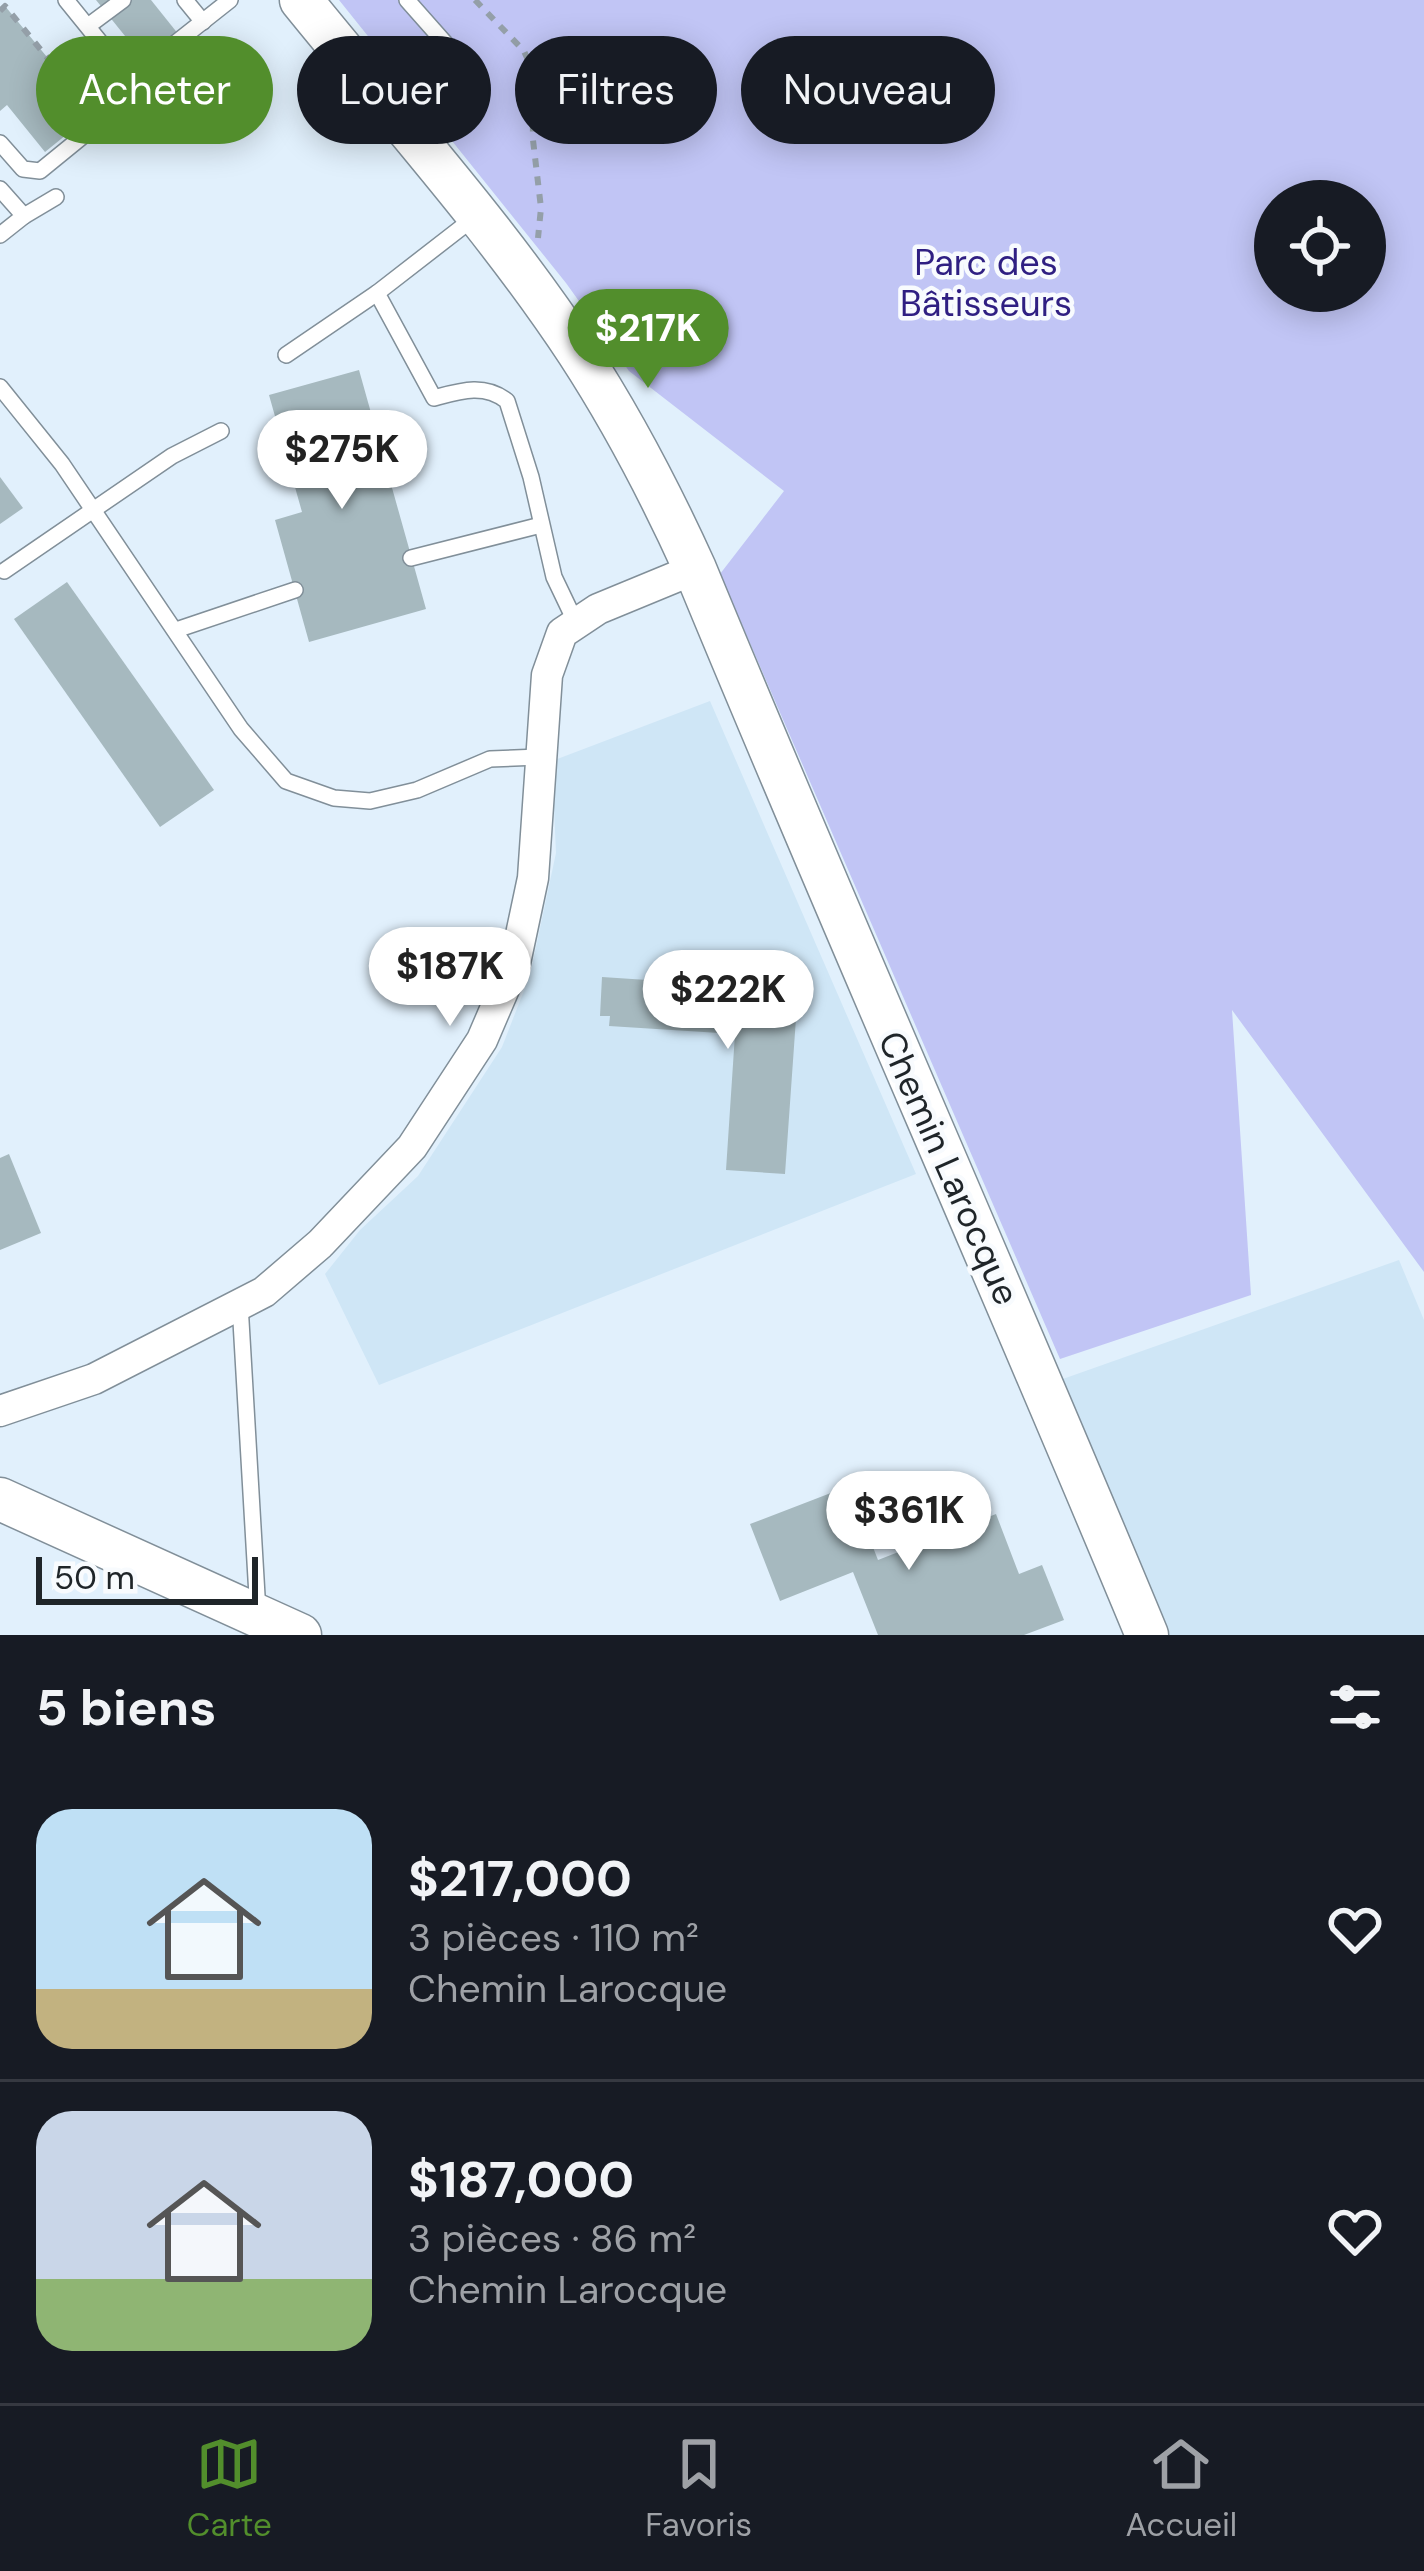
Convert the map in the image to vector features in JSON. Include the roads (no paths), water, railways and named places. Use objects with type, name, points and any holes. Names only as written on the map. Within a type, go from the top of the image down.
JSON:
[{"type":"main road","name":"Chemin Larocque","points":[[301,0],[330,36]]},
{"type":"main road","name":"Chemin Larocque","points":[[418,144],[549,310],[599,386],[695,569],[1147,1635]]},
{"type":"main road","points":[[0,1499],[300,1635]]},
{"type":"street","points":[[0,1411],[94,1379],[264,1292],[320,1244],[412,1147],[482,1040],[515,963],[533,878],[547,675],[562,633],[598,608],[695,569]]},
{"type":"lane","points":[[66,0],[95,36]]},
{"type":"lane","points":[[91,31],[123,0]]},
{"type":"lane","points":[[185,0],[202,22]]},
{"type":"lane","points":[[184,36],[230,0]]},
{"type":"lane","points":[[407,0],[438,36]]},
{"type":"lane","points":[[0,142],[23,169],[40,171],[73,144]]},
{"type":"lane","points":[[0,189],[24,216]]},
{"type":"lane","points":[[0,235],[56,197]]},
{"type":"lane","points":[[286,355],[377,293],[476,216]]},
{"type":"lane","points":[[377,293],[434,398],[477,389],[490,390],[506,400],[554,577],[576,623]]},
{"type":"lane","points":[[0,387],[92,507],[241,729],[286,781],[334,798],[370,801],[417,790],[490,759],[539,757]]},
{"type":"lane","points":[[4,571],[92,507],[221,431]]},
{"type":"lane","points":[[412,557],[541,525]]},
{"type":"lane","points":[[176,630],[295,590]]},
{"type":"lane","points":[[240,1304],[258,1616]]},
{"type":"park label","name":"Parc des Bâtisseurs","points":[[986,282]]}]
